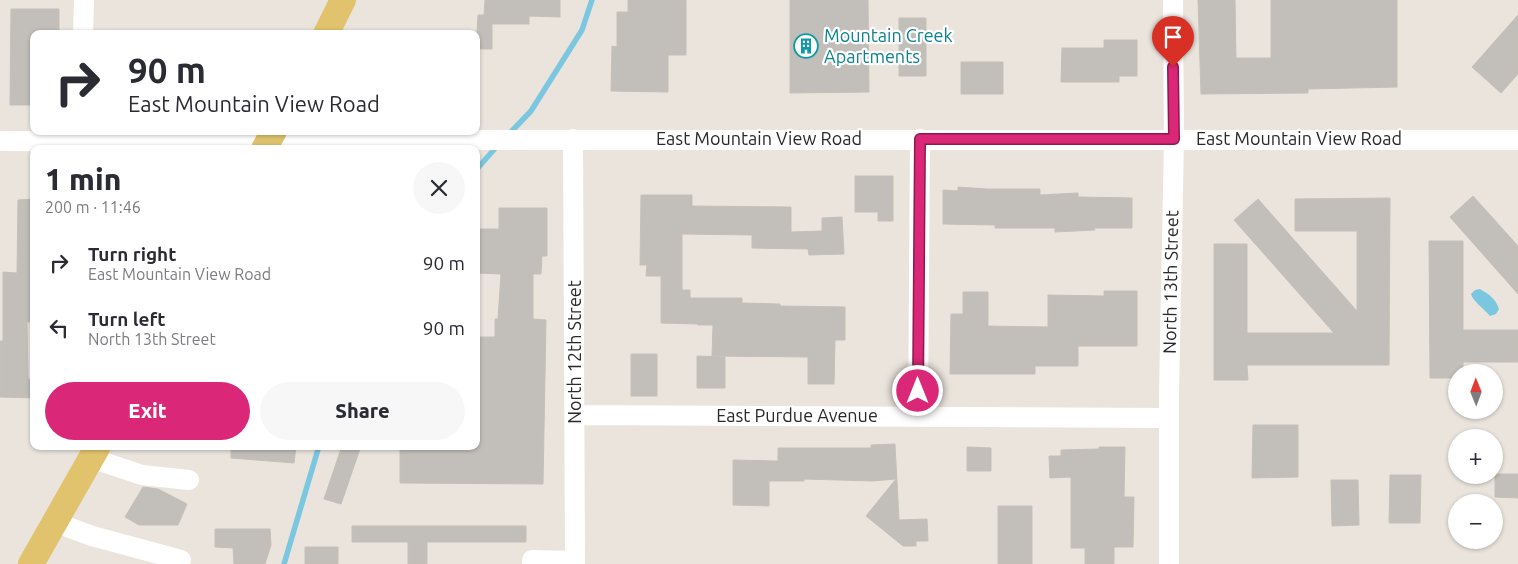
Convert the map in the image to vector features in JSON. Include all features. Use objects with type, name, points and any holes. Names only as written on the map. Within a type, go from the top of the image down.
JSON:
[{"type":"main road","points":[[328,30],[343,0]]},
{"type":"main road","points":[[31,564],[94,452]]},
{"type":"street","points":[[84,0],[84,30]]},
{"type":"street","name":"North 13th Street","points":[[1169,564],[1169,418],[1174,139],[1173,0]]},
{"type":"street","name":"East Mountain View Road","points":[[0,141],[83,136],[228,142],[308,137],[379,144],[532,139],[1518,140]]},
{"type":"street","name":"North 12th Street","points":[[574,139],[575,563]]},
{"type":"street","points":[[918,416],[920,139]]},
{"type":"street","name":"East Purdue Avenue","points":[[576,415],[1169,418]]},
{"type":"street","points":[[94,452],[142,475],[189,480]]},
{"type":"street","points":[[54,522],[92,536],[182,560]]},
{"type":"street","points":[[532,564],[532,560],[575,563]]},
{"type":"water","points":[[1480,289],[1496,302],[1499,309],[1496,314],[1490,316],[1472,296],[1471,294],[1475,290]]},
{"type":"building","points":[[485,0],[560,0],[560,17],[529,16],[529,24],[492,24],[492,49],[480,49],[480,30],[477,30],[478,15],[484,15]]},
{"type":"building","points":[[628,0],[686,0],[686,55],[668,55],[668,92],[611,91],[612,46],[617,47],[617,12],[628,12]]},
{"type":"building","points":[[790,0],[868,0],[869,92],[790,93]]},
{"type":"building","points":[[1198,0],[1235,0],[1236,58],[1271,58],[1271,0],[1397,0],[1397,87],[1308,89],[1308,93],[1201,94]]},
{"type":"building","points":[[11,9],[59,9],[59,30],[30,30],[30,105],[10,105]]},
{"type":"building","points":[[1518,15],[1518,74],[1501,93],[1472,67]]},
{"type":"building","points":[[899,18],[926,18],[926,76],[899,76]]},
{"type":"building","points":[[1104,40],[1137,40],[1137,76],[1119,76],[1119,82],[1061,82],[1062,48],[1104,48]]},
{"type":"building","points":[[961,62],[1003,62],[1003,94],[961,94]]},
{"type":"building","points":[[855,176],[893,176],[893,221],[878,221],[878,212],[855,212]]},
{"type":"building","points":[[958,187],[1040,189],[1040,195],[1078,193],[1078,197],[1132,198],[1132,228],[1094,228],[1095,230],[1055,232],[1055,228],[995,228],[995,225],[943,224],[943,190],[958,191]]},
{"type":"building","points":[[641,195],[692,195],[692,206],[791,207],[791,232],[822,231],[822,218],[842,217],[844,254],[809,255],[808,249],[752,248],[752,235],[682,234],[682,290],[690,290],[690,298],[742,298],[742,303],[780,304],[780,306],[845,307],[845,340],[835,340],[834,384],[808,384],[808,357],[712,356],[713,325],[661,323],[661,276],[646,276],[647,265],[640,265]]},
{"type":"building","points":[[1473,196],[1518,246],[1518,294],[1450,217]]},
{"type":"building","points":[[1390,198],[1389,365],[1247,365],[1248,380],[1214,380],[1214,244],[1247,244],[1247,333],[1334,333],[1234,220],[1258,199],[1357,311],[1357,231],[1295,231],[1295,199]]},
{"type":"building","points":[[30,199],[30,322],[27,322],[30,398],[0,397],[0,341],[3,341],[3,272],[17,273],[18,200]]},
{"type":"building","points":[[499,208],[547,208],[547,256],[542,256],[541,274],[533,274],[533,319],[546,320],[543,484],[400,483],[400,450],[480,450],[480,337],[495,337],[495,319],[498,319],[501,274],[480,273],[480,229],[499,229]]},
{"type":"building","points":[[1429,241],[1463,241],[1463,330],[1518,330],[1518,362],[1463,362],[1463,364],[1448,364],[1448,378],[1430,378]]},
{"type":"building","points":[[1104,291],[1137,291],[1137,346],[1078,346],[1078,366],[1035,366],[1035,374],[950,374],[951,314],[963,314],[963,292],[988,292],[988,326],[1048,327],[1048,295],[1104,296]]},
{"type":"building","points":[[631,354],[657,354],[657,396],[631,396]]},
{"type":"building","points":[[697,356],[725,357],[725,388],[697,388]]},
{"type":"building","points":[[1253,425],[1298,425],[1298,477],[1252,478]]},
{"type":"building","points":[[895,444],[899,520],[927,519],[928,541],[916,541],[916,546],[903,546],[866,516],[896,479],[872,481],[804,479],[804,481],[769,481],[769,506],[733,505],[733,460],[778,461],[778,448],[871,448],[871,445]]},
{"type":"building","points":[[967,447],[991,448],[991,471],[967,471]]},
{"type":"building","points":[[1099,447],[1125,447],[1124,497],[1134,497],[1133,547],[1114,547],[1114,564],[1085,564],[1085,548],[1071,548],[1071,477],[1050,478],[1049,456],[1061,456],[1061,450],[1099,449]]},
{"type":"building","points":[[231,450],[296,450],[294,463],[231,458]]},
{"type":"building","points":[[341,450],[360,450],[341,504],[324,499]]},
{"type":"building","points":[[1503,474],[1518,474],[1518,498],[1503,497],[1503,494],[1495,494],[1495,484],[1503,484]]},
{"type":"building","points":[[1390,475],[1421,475],[1420,523],[1389,523]]},
{"type":"building","points":[[1331,480],[1358,480],[1359,525],[1332,526]]},
{"type":"building","points":[[143,487],[158,489],[187,504],[178,525],[139,525],[125,517]]},
{"type":"building","points":[[998,506],[1032,506],[1032,564],[998,564]]},
{"type":"building","points":[[352,526],[526,526],[526,542],[427,542],[427,564],[408,564],[408,542],[352,542]]},
{"type":"building","points":[[215,529],[270,529],[271,545],[265,564],[234,564],[233,548],[215,547]]},
{"type":"building","points":[[305,547],[338,547],[338,564],[305,564]]},
{"type":"waterway","points":[[508,135],[531,111],[582,30],[592,0]]},
{"type":"waterway","points":[[480,165],[498,145]]},
{"type":"waterway","points":[[284,564],[318,450]]},
{"type":"place","name":"Mountain Creek Apartments","points":[[806,46]]},
{"type":"route","points":[[918,391],[920,139],[1174,139],[1173,67]]}]
